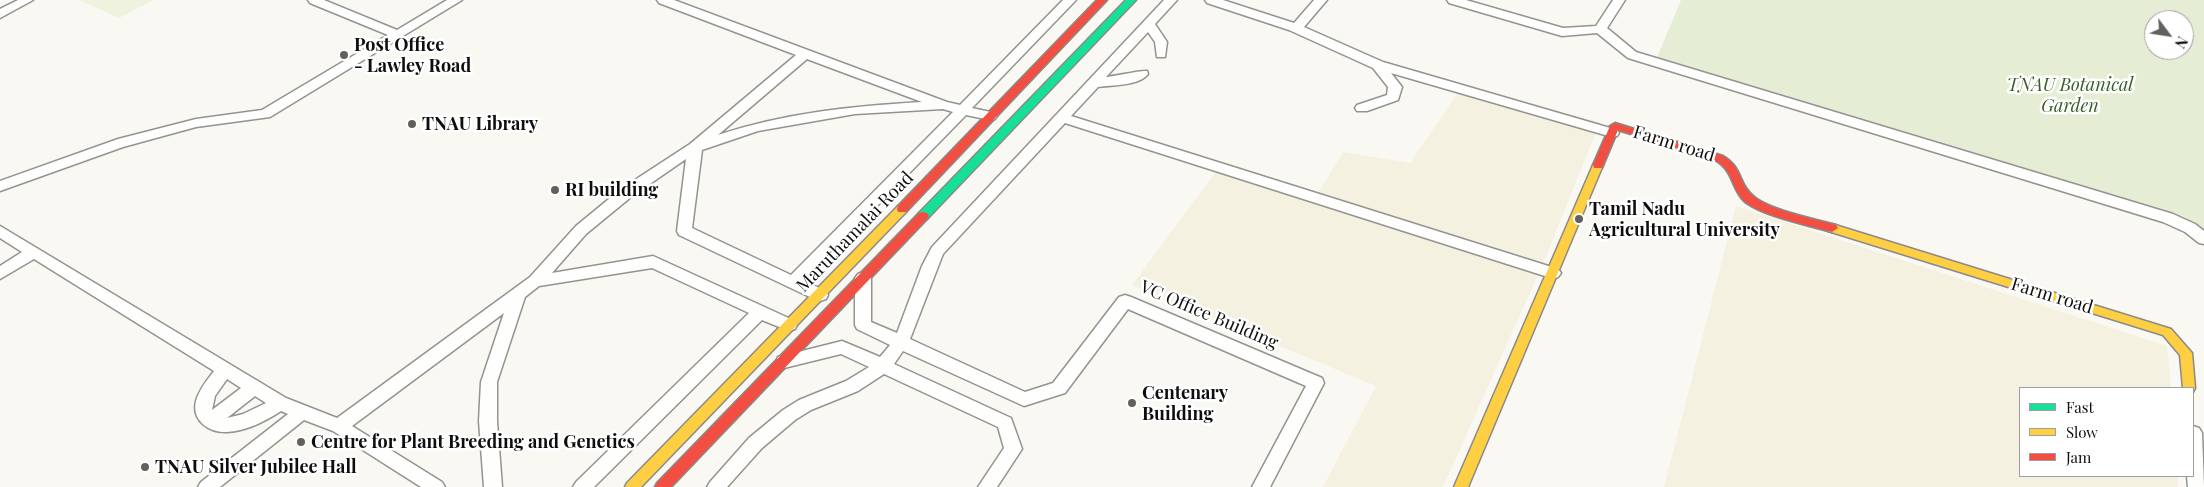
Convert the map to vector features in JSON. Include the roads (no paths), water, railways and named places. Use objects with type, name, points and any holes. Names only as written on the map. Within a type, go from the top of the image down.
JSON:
[{"type":"main road","name":"Maruthamalai Road","points":[[632,487],[820,295],[1102,0]]},
{"type":"main road","points":[[662,487],[1131,0]]},
{"type":"main road","name":"Farm road","points":[[1460,487],[1615,126],[1726,161],[1734,168],[1740,188],[1754,203],[2167,332],[2186,353],[2189,387]]},
{"type":"street","points":[[0,14],[27,0]]},
{"type":"street","points":[[314,0],[398,35]]},
{"type":"street","points":[[0,186],[118,144],[196,123],[265,114],[456,0]]},
{"type":"street","points":[[663,0],[942,105],[990,116]]},
{"type":"street","points":[[794,282],[1070,0]]},
{"type":"street","points":[[716,487],[778,421],[803,406],[866,379],[882,366],[901,343],[913,318],[927,269],[937,251],[1171,0]]},
{"type":"street","points":[[1211,0],[1296,28],[1378,65],[1612,133]]},
{"type":"street","points":[[1296,28],[1321,0]]},
{"type":"street","points":[[1453,0],[1562,32],[1600,29],[1632,55],[2168,218],[2190,228],[2204,239]]},
{"type":"street","points":[[1600,29],[1619,0]]},
{"type":"street","points":[[1149,24],[1160,42],[1161,54]]},
{"type":"street","points":[[339,426],[535,281],[580,230],[626,193],[695,147],[806,53]]},
{"type":"street","points":[[1362,108],[1393,97],[1395,87],[1378,65]]},
{"type":"street","points":[[1093,83],[1142,74]]},
{"type":"street","points":[[695,147],[756,127],[783,122],[855,110],[942,105]]},
{"type":"street","points":[[1061,117],[1553,273]]},
{"type":"street","points":[[695,147],[684,230],[820,295]]},
{"type":"street","points":[[0,231],[280,403],[339,426],[436,487]]},
{"type":"street","points":[[0,273],[34,252]]},
{"type":"street","points":[[535,281],[653,262],[789,325]]},
{"type":"street","name":"VC Office Building","points":[[863,278],[863,325],[1024,399],[1058,388],[1125,301],[1316,383],[1261,487]]},
{"type":"street","points":[[493,487],[488,421],[489,382],[518,294]]},
{"type":"street","points":[[582,487],[761,311]]},
{"type":"street","points":[[780,363],[842,347],[1005,423],[1013,449],[987,487]]},
{"type":"street","points":[[225,370],[204,401],[204,411],[210,421],[223,425],[258,417],[280,403]]},
{"type":"street","points":[[210,421],[255,387]]},
{"type":"street","points":[[207,487],[302,412]]},
{"type":"street","points":[[2194,446],[2197,487]]},
{"type":"place","name":"Post Office - Lawley Road","points":[[344,55]]},
{"type":"place","name":"TNAU Library","points":[[412,124]]},
{"type":"place","name":"RI building","points":[[555,190]]},
{"type":"place","name":"Tamil Nadu Agricultural University","points":[[1579,219]]},
{"type":"place","name":"Centenary Building","points":[[1132,403]]},
{"type":"place","name":"Centre for Plant Breeding and Genetics","points":[[301,442]]},
{"type":"place","name":"TNAU Silver Jubilee Hall","points":[[145,467]]},
{"type":"park label","name":"TNAU Botanical Garden","points":[[2070,95]]}]
